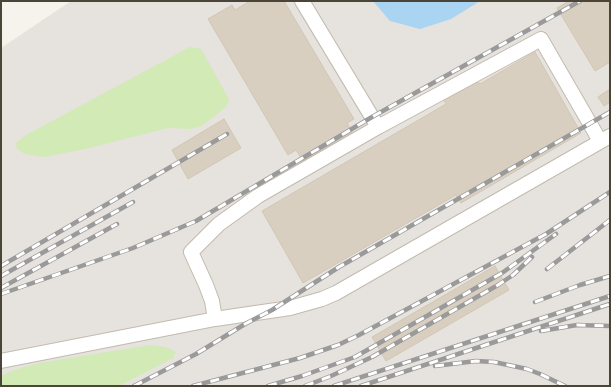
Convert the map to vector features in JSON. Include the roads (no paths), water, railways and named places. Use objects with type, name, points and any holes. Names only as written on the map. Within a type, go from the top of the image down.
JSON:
[{"type":"lane","points":[[302,1],[378,127]]},
{"type":"lane","points":[[1,361],[215,319],[290,308],[307,304],[336,293],[605,139],[541,39],[378,127],[258,196],[219,224],[191,252],[212,301],[215,319]]},
{"type":"water","points":[[373,1],[480,1],[451,19],[420,29],[390,21]]},
{"type":"railway","points":[[1,294],[133,248],[196,221],[372,117],[580,1]]},
{"type":"railway","points":[[134,386],[196,354],[245,324],[272,310],[339,267],[610,112]]},
{"type":"railway","points":[[1,266],[227,134]]},
{"type":"railway","points":[[193,386],[300,358],[338,345],[546,234],[610,192]]},
{"type":"railway","points":[[1,276],[133,202]]},
{"type":"railway","points":[[547,269],[610,220]]},
{"type":"railway","points":[[1,288],[117,224]]},
{"type":"railway","points":[[268,386],[302,376],[355,357],[502,273],[556,234]]},
{"type":"railway","points":[[305,386],[372,357],[498,285],[513,275],[532,257]]},
{"type":"railway","points":[[535,302],[580,285],[610,276]]},
{"type":"railway","points":[[334,386],[610,296]]},
{"type":"railway","points":[[361,386],[610,304]]},
{"type":"railway","points":[[541,331],[577,325],[610,326]]},
{"type":"railway","points":[[435,366],[476,361],[494,362],[527,369],[565,386]]}]
